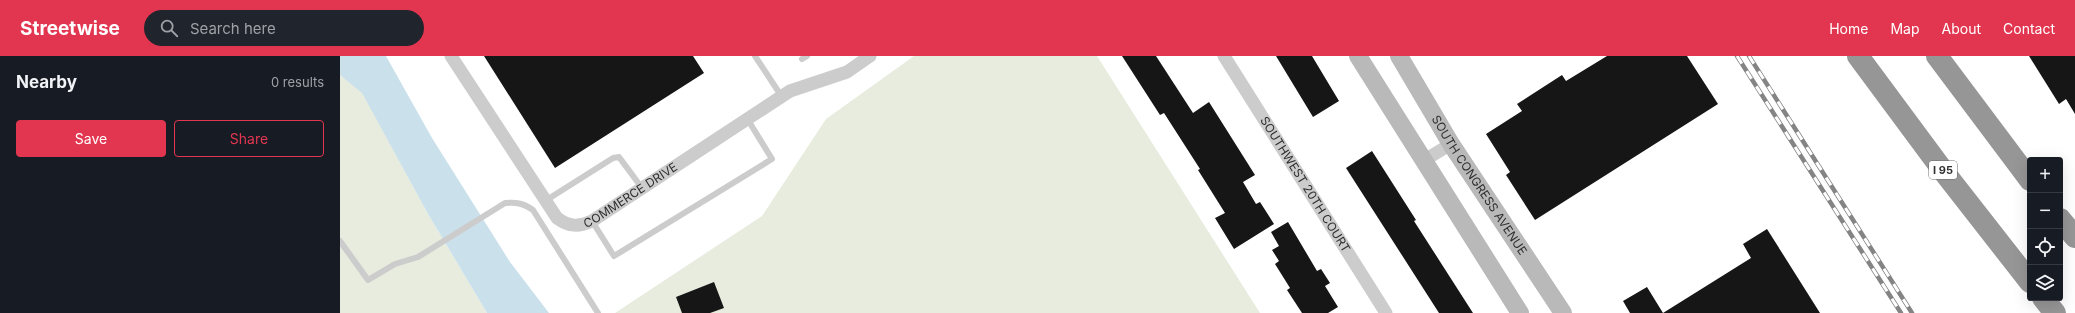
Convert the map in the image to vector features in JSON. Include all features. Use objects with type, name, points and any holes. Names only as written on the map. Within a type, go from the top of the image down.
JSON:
[{"type":"highway","name":"I 95","points":[[1858,56],[1944,172],[2027,278]]},
{"type":"highway","points":[[1937,56],[2027,176]]},
{"type":"highway","points":[[2063,223],[2075,237]]},
{"type":"highway","points":[[2045,301],[2055,313]]},
{"type":"main road","points":[[1358,56],[1520,313]]},
{"type":"main road","name":"SOUTH CONGRESS AVENUE","points":[[1399,56],[1451,144],[1563,313]]},
{"type":"street","name":"COMMERCE DRIVE","points":[[451,56],[557,218],[565,224],[579,226],[592,221],[782,97],[800,87],[824,81],[847,72],[870,56]]},
{"type":"street","name":"SOUTHWEST 20TH COURT","points":[[1224,56],[1386,313]]},
{"type":"street","points":[[1423,161],[1451,144]]},
{"type":"lane","points":[[755,56],[782,97]]},
{"type":"lane","points":[[592,221],[614,256],[772,159],[748,120]]},
{"type":"lane","points":[[545,201],[613,158],[618,157],[642,188]]},
{"type":"lane","points":[[340,241],[368,280],[395,264],[418,257],[505,203],[510,202],[524,204],[533,210],[598,313]]},
{"type":"shaded area","points":[[914,56],[1097,56],[1260,313],[615,313],[762,216],[826,119]]},
{"type":"shaded area","points":[[340,75],[362,92],[428,214],[487,313],[340,313]]},
{"type":"water","points":[[340,56],[386,56],[432,138],[510,262],[549,313],[487,313],[428,214],[362,93],[340,75]]},
{"type":"building","points":[[484,56],[693,56],[704,73],[555,168]]},
{"type":"building","points":[[1122,56],[1156,56],[1193,113],[1209,102],[1255,175],[1243,182],[1256,204],[1260,202],[1274,224],[1234,249],[1215,218],[1225,213],[1198,170],[1200,169],[1164,113],[1160,115]]},
{"type":"building","points":[[1276,56],[1312,56],[1339,101],[1313,117]]},
{"type":"building","points":[[1607,56],[1687,56],[1718,104],[1535,220],[1506,175],[1510,172],[1486,134],[1522,111],[1517,104],[1562,75],[1566,81]]},
{"type":"building","points":[[2029,56],[2075,56],[2075,114],[2066,99],[2059,104]]},
{"type":"building","points":[[1372,151],[1416,220],[1414,221],[1473,313],[1439,313],[1346,168]]},
{"type":"building","points":[[1288,222],[1317,271],[1321,269],[1330,283],[1325,286],[1338,307],[1328,313],[1302,313],[1287,290],[1290,288],[1275,264],[1279,261],[1272,250],[1279,246],[1271,232]]},
{"type":"building","points":[[1767,229],[1820,313],[1663,313],[1751,258],[1743,244]]},
{"type":"building","points":[[714,282],[724,308],[710,313],[682,313],[676,297]]},
{"type":"building","points":[[1647,287],[1663,313],[1630,313],[1623,301]]},
{"type":"railway","points":[[1737,56],[1901,313]]},
{"type":"railway","points":[[1749,56],[1912,313]]}]
